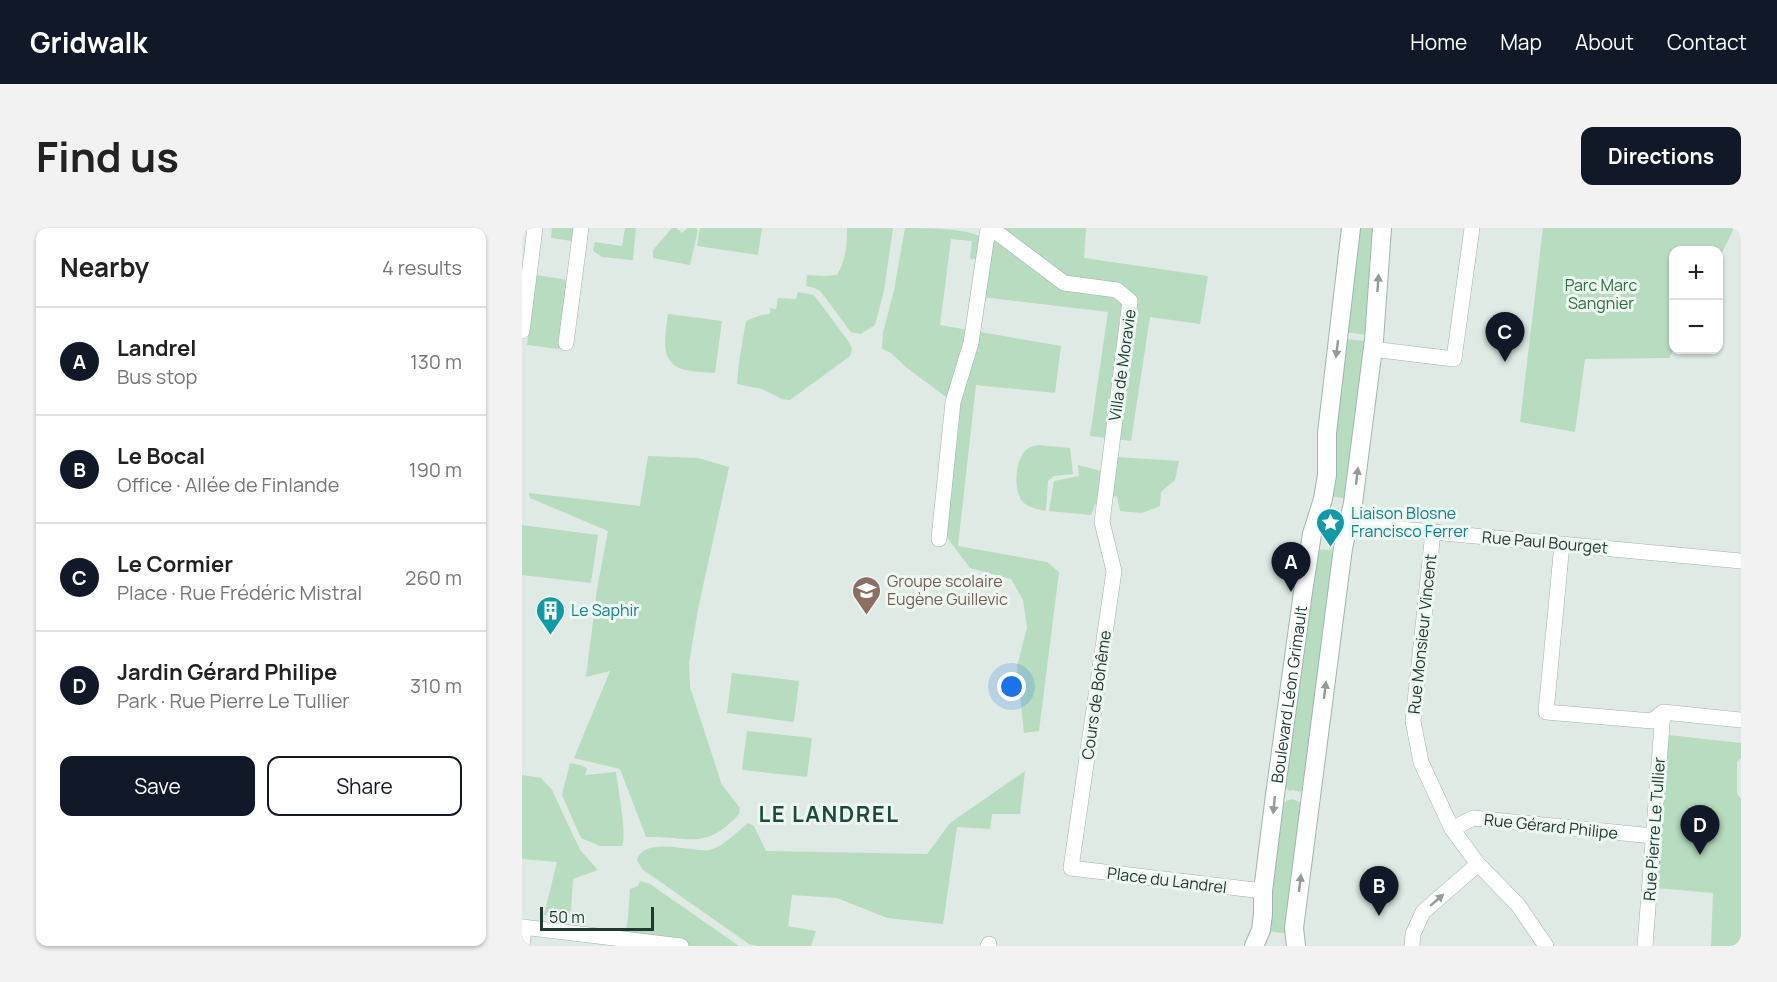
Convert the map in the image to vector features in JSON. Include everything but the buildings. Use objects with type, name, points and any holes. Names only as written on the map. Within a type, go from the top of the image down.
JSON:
[{"type":"main road","name":"Boulevard Léon Grimault","points":[[1254,946],[1261,930],[1263,891],[1295,641],[1315,521],[1323,499],[1327,475],[1326,433],[1352,228]]},
{"type":"main road","name":"Boulevard Léon Grimault","points":[[1296,946],[1294,928],[1343,548],[1353,503],[1372,349],[1382,228]]},
{"type":"street","points":[[522,331],[535,228]]},
{"type":"street","points":[[566,343],[580,228]]},
{"type":"street","points":[[1372,349],[1454,359],[1472,228]]},
{"type":"street","name":"Villa de Moravie","points":[[939,539],[953,402],[971,343],[988,229],[996,231],[1064,283],[1117,290],[1130,301],[1110,449]]},
{"type":"street","name":"Cours de Bohême","points":[[1071,868],[1114,572],[1102,522],[1110,449]]},
{"type":"street","name":"Rue Paul Bourget","points":[[1315,521],[1741,561]]},
{"type":"street","name":"Rue Monsieur Vincent","points":[[1433,532],[1413,721],[1421,762],[1452,830],[1478,864],[1518,905],[1546,946]]},
{"type":"street","points":[[1562,544],[1546,712],[1652,721],[1663,712],[1741,720]]},
{"type":"street","name":"Rue Pierre Le Tullier","points":[[1645,946],[1663,712]]},
{"type":"street","name":"Rue Gérard Philipe","points":[[1452,830],[1473,818],[1653,836]]},
{"type":"street","points":[[1412,946],[1413,934],[1423,912],[1478,864]]},
{"type":"street","name":"Place du Landrel","points":[[1071,868],[1263,891]]},
{"type":"street","points":[[522,946],[523,927],[681,946]]},
{"type":"green space","points":[[552,228],[574,228],[572,241],[551,238]]},
{"type":"green space","points":[[625,228],[636,228],[633,260],[602,257],[593,251],[595,242],[622,246]]},
{"type":"green space","points":[[672,228],[682,233],[688,228],[698,230],[690,265],[653,258],[653,250]]},
{"type":"green space","points":[[700,228],[762,228],[758,255],[697,246]]},
{"type":"green space","points":[[847,228],[893,228],[884,291],[875,325],[861,334],[851,332],[821,292],[806,286],[807,275],[837,275],[845,252]]},
{"type":"green space","points":[[905,228],[956,230],[981,237],[978,259],[970,259],[972,241],[951,239],[940,325],[1061,346],[1055,393],[976,385],[958,546],[1047,562],[1059,572],[1039,731],[1024,733],[1017,666],[1027,628],[1023,600],[1011,579],[970,568],[945,535],[953,402],[907,368],[891,353],[882,349],[883,333],[894,290]]},
{"type":"green space","points":[[988,228],[1086,228],[1084,258],[1208,276],[1200,324],[1150,317],[1131,441],[1090,436],[1108,312],[982,297]]},
{"type":"green space","points":[[1357,228],[1377,228],[1367,335],[1345,332]]},
{"type":"green space","name":"Parc Marc Sangnier","points":[[1543,228],[1734,228],[1723,251],[1723,246],[1669,246],[1669,354],[1671,354],[1669,358],[1585,359],[1575,432],[1520,422]]},
{"type":"green space","points":[[537,275],[567,280],[559,349],[527,345]]},
{"type":"green space","points":[[798,292],[814,295],[849,342],[852,349],[850,356],[790,400],[782,399],[762,389],[737,384],[746,321],[770,314],[770,308],[776,309],[778,298],[796,299]]},
{"type":"green space","points":[[668,314],[722,321],[715,373],[682,369],[669,360],[665,346]]},
{"type":"green space","points":[[1343,339],[1366,341],[1352,499],[1328,496]]},
{"type":"green space","points":[[1038,445],[1070,448],[1073,474],[1054,476],[1048,481],[1046,511],[1023,502],[1018,491],[1016,476],[1019,462],[1025,451]]},
{"type":"green space","points":[[648,456],[698,458],[729,467],[698,609],[689,663],[690,687],[722,785],[740,808],[739,814],[727,826],[717,833],[696,839],[646,837],[620,769],[574,758],[610,671],[586,677],[597,589],[608,531],[530,498],[529,493],[640,506]]},
{"type":"green space","points":[[1117,457],[1179,461],[1175,480],[1161,492],[1160,506],[1142,513],[1120,511],[1117,496],[1097,500],[1091,515],[1049,511],[1054,481],[1079,476],[1078,465],[1116,475]]},
{"type":"green space","points":[[522,525],[598,535],[591,583],[522,575]]},
{"type":"green space","points":[[1316,549],[1338,551],[1304,793],[1289,791],[1285,787]]},
{"type":"green space","points":[[732,673],[799,681],[794,722],[727,713]]},
{"type":"green space","points":[[747,731],[812,738],[807,777],[742,770]]},
{"type":"green space","points":[[1668,735],[1741,743],[1741,758],[1737,762],[1737,794],[1741,799],[1741,946],[1711,946],[1713,893],[1656,888]]},
{"type":"green space","points":[[570,763],[587,768],[585,775],[616,772],[623,821],[622,846],[600,846],[581,838],[562,795]]},
{"type":"green space","points":[[1025,771],[1020,814],[992,814],[990,829],[957,827],[943,924],[887,918],[837,898],[792,895],[788,926],[816,931],[811,946],[758,946],[749,944],[642,869],[637,860],[641,853],[658,847],[713,849],[748,823],[754,826],[766,851],[927,854],[950,823]]},
{"type":"green space","points":[[522,775],[541,778],[552,790],[580,850],[598,870],[573,879],[571,911],[544,915],[557,862],[522,859]]},
{"type":"green space","points":[[1292,799],[1304,804],[1288,934],[1268,931],[1282,806],[1286,801]]},
{"type":"green space","points":[[640,881],[650,884],[739,946],[623,946],[630,889],[638,886]]},
{"type":"place","name":"Le Cormier","points":[[1505,362]]},
{"type":"place","name":"Liaison Blosne Francisco Ferrer","points":[[1330,548]]},
{"type":"place","name":"Landrel","points":[[1291,592]]},
{"type":"place","name":"Groupe scolaire Eugène Guillevic","points":[[866,616]]},
{"type":"place","name":"Le Saphir","points":[[550,636]]},
{"type":"place","name":"Jardin Gérard Philipe","points":[[1700,855]]},
{"type":"place","name":"Le Bocal","points":[[1379,916]]},
{"type":"district","name":"LE LANDREL","points":[[829,814]]}]
